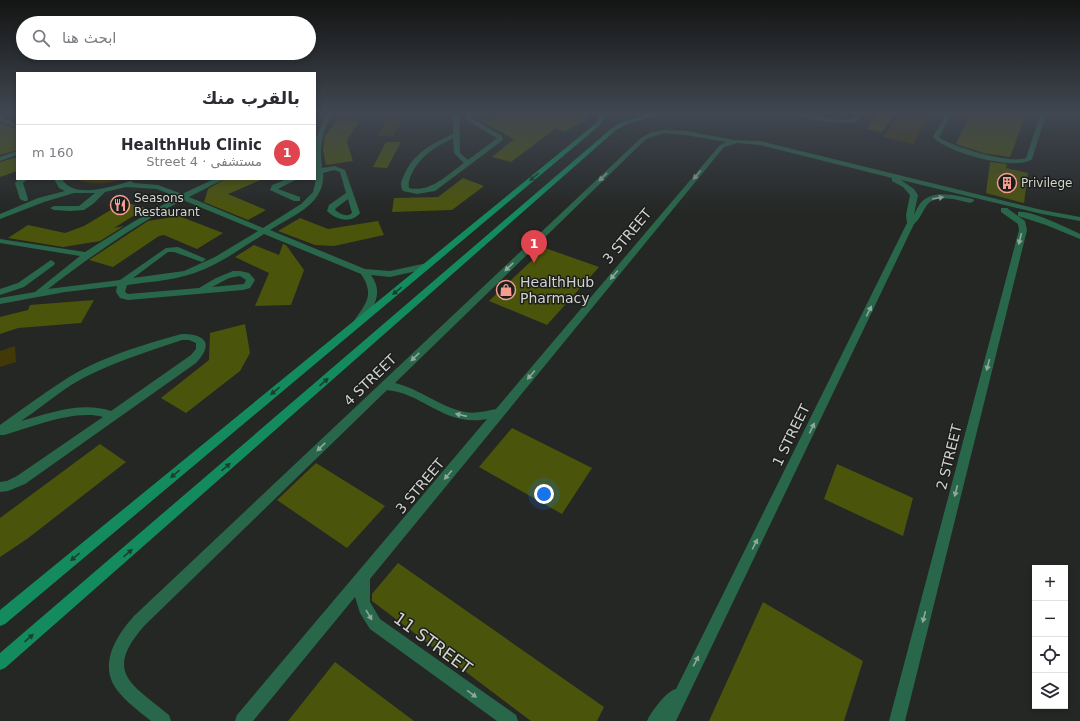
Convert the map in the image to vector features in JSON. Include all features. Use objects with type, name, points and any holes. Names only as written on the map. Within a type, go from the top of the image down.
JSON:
[{"type":"street","points":[[0,301],[122,282],[161,278],[197,269],[218,259],[304,206],[314,198],[320,186],[316,146]]},
{"type":"street","points":[[434,146],[419,156],[410,168],[404,187],[413,192],[428,190],[491,146]]},
{"type":"street","points":[[457,146],[458,153],[461,158],[468,163]]},
{"type":"street","points":[[0,619],[572,146]]},
{"type":"street","points":[[0,663],[595,146]]},
{"type":"street","name":"4 STREET","points":[[163,721],[120,682],[116,672],[116,659],[128,633],[636,146]]},
{"type":"street","name":"3 STREET","points":[[242,721],[363,578],[719,148],[723,146]]},
{"type":"street","name":"3 STREET","points":[[771,146],[1055,215],[1080,218]]},
{"type":"street","points":[[947,146],[1016,162],[1024,161],[1029,158],[1033,146]]},
{"type":"street","points":[[0,159],[16,153]]},
{"type":"street","points":[[318,171],[335,168],[342,170],[350,194]]},
{"type":"street","name":"1 STREET","points":[[668,721],[911,223],[911,213],[915,200],[914,195],[906,186],[882,173]]},
{"type":"street","points":[[22,180],[19,183],[26,202]]},
{"type":"street","points":[[26,202],[74,191],[102,191],[125,186],[139,180]]},
{"type":"street","points":[[151,180],[158,188]]},
{"type":"street","points":[[38,294],[87,255],[120,233],[181,197],[218,180]]},
{"type":"street","points":[[291,180],[275,187],[274,190],[297,199]]},
{"type":"street","points":[[0,217],[26,202],[44,196],[59,181],[65,188],[74,191]]},
{"type":"street","points":[[125,186],[158,188],[364,272],[390,274],[427,266]]},
{"type":"street","points":[[54,208],[82,209],[88,206],[102,191]]},
{"type":"street","points":[[911,223],[918,216],[926,202],[941,197],[964,200],[1004,210],[1049,223],[1080,237]]},
{"type":"street","name":"2 STREET","points":[[897,721],[1023,230],[1022,222],[1004,210]]},
{"type":"street","points":[[0,241],[87,255]]},
{"type":"street","points":[[201,291],[125,296],[120,292],[122,282],[169,249],[178,249],[202,259]]},
{"type":"street","points":[[0,292],[21,286],[51,263]]},
{"type":"street","points":[[358,322],[371,305],[374,296],[372,283],[364,272]]},
{"type":"street","points":[[0,431],[67,383],[109,361],[182,337],[196,338],[200,341],[202,346],[196,356],[21,480],[8,486],[0,487]]},
{"type":"street","points":[[384,386],[393,386],[406,390],[450,412],[465,416],[474,417],[499,413]]},
{"type":"street","points":[[0,431],[85,410],[100,411],[111,415]]},
{"type":"street","name":"11 STREET","points":[[363,578],[362,588],[364,608],[375,624],[510,721]]},
{"type":"street","points":[[655,721],[684,686]]},
{"type":"shaded area","points":[[80,180],[118,180],[94,184]]},
{"type":"shaded area","points":[[15,346],[16,362],[0,367],[0,351]]},
{"type":"building","points":[[0,146],[16,146],[16,150],[0,155]]},
{"type":"building","points":[[324,146],[348,146],[353,161],[326,165]]},
{"type":"building","points":[[384,146],[399,146],[387,168],[373,167]]},
{"type":"building","points":[[506,146],[533,146],[511,162],[492,157]]},
{"type":"building","points":[[961,146],[1014,146],[1010,157],[984,153]]},
{"type":"building","points":[[16,157],[16,171],[0,177],[0,162]]},
{"type":"building","name":"Privilege","points":[[990,162],[1007,164],[1006,168],[1028,173],[1024,203],[986,193]]},
{"type":"building","points":[[463,178],[484,186],[452,210],[392,212],[394,198],[438,197]]},
{"type":"building","points":[[223,180],[261,180],[228,194],[266,210],[248,220],[204,202],[208,189]]},
{"type":"building","points":[[124,202],[146,208],[114,228],[124,226],[100,241],[63,247],[8,238],[28,225],[65,233],[84,226]]},
{"type":"building","points":[[179,216],[223,233],[197,249],[164,235],[159,236],[113,267],[89,260],[148,221]]},
{"type":"building","points":[[300,218],[328,229],[378,221],[384,235],[334,246],[315,245],[278,231]]},
{"type":"building","points":[[283,244],[286,245],[304,270],[291,305],[255,306],[269,273],[235,257],[254,245],[279,255]]},
{"type":"building","points":[[545,248],[599,267],[547,325],[489,301]]},
{"type":"building","points":[[94,300],[81,323],[18,328],[0,334],[0,317],[28,310],[30,305]]},
{"type":"building","points":[[245,324],[250,353],[240,371],[186,413],[161,398],[209,360],[210,333]]},
{"type":"building","points":[[512,428],[592,468],[562,514],[479,467]]},
{"type":"building","points":[[100,444],[126,462],[27,539],[0,557],[0,518]]},
{"type":"building","points":[[316,463],[385,506],[347,548],[277,500]]},
{"type":"building","points":[[837,464],[913,498],[903,536],[824,499]]},
{"type":"building","points":[[398,563],[604,707],[597,721],[531,721],[372,601],[372,594]]},
{"type":"building","points":[[763,602],[863,661],[844,721],[709,721]]},
{"type":"building","points":[[335,662],[414,721],[288,721]]},
{"type":"place","name":"Privilege","points":[[1007,183]]},
{"type":"place","name":"Seasons Restaurant","points":[[120,205]]},
{"type":"place","name":"HealthHub Clinic","points":[[534,263]]},
{"type":"place","name":"HealthHub Pharmacy","points":[[506,290]]}]
